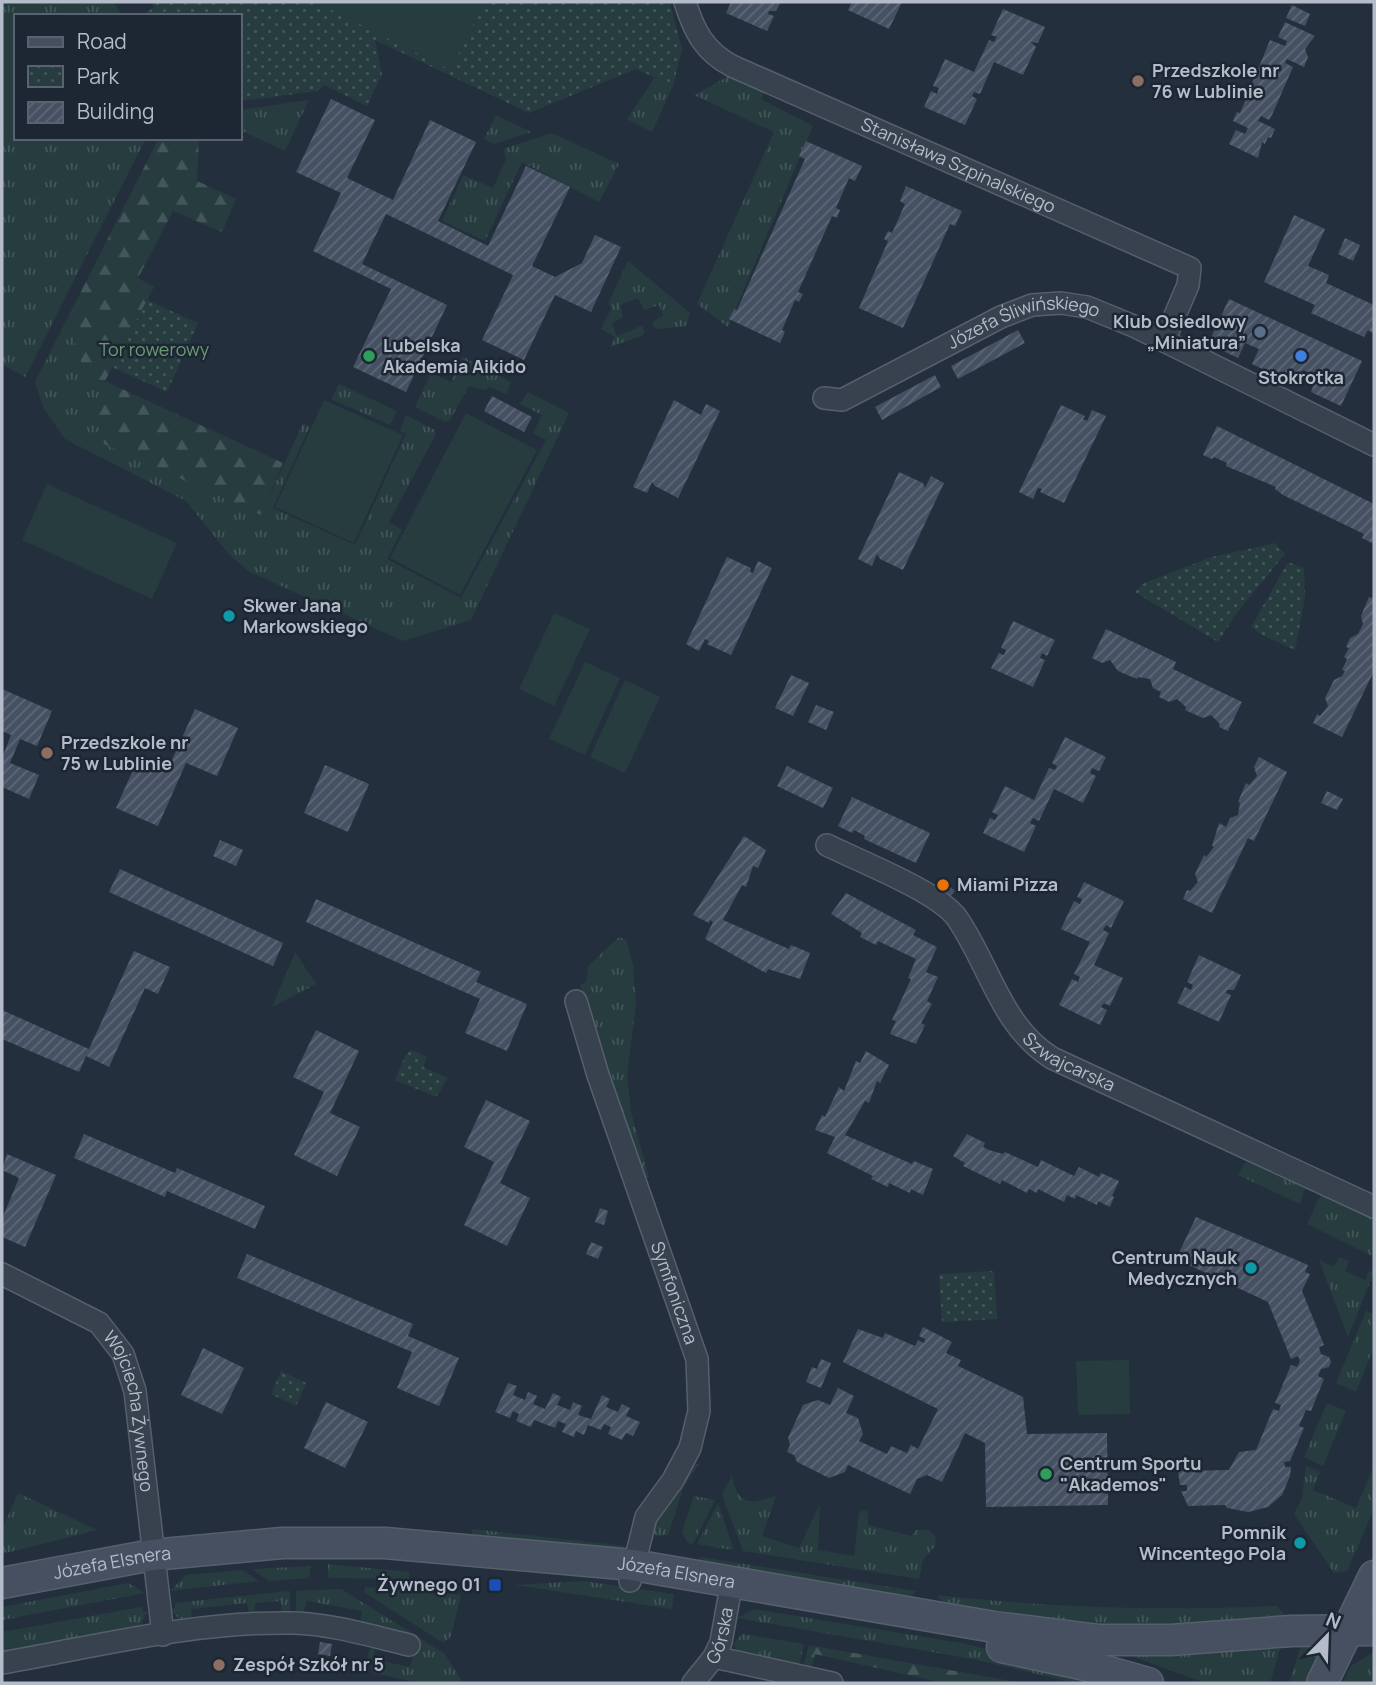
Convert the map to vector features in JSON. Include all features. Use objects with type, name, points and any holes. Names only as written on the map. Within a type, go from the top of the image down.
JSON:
[{"type":"street","name":"Stanisława Szpinalskiego","points":[[685,2],[699,39],[719,60],[1191,268],[1188,285],[1164,341]]},
{"type":"street","name":"Józefa Śliwińskiego","points":[[824,398],[842,400],[1001,317],[1032,305],[1061,303],[1087,306],[1374,445]]},
{"type":"street","name":"Szwajcarska","points":[[827,845],[927,894],[956,917],[1017,1028],[1033,1046],[1052,1058],[1374,1207]]},
{"type":"street","name":"Symfoniczna","points":[[576,1001],[598,1075],[697,1359],[699,1411],[690,1448],[673,1480],[646,1517],[632,1573]]},
{"type":"street","name":"Wojciecha Żywnego","points":[[2,1274],[92,1318],[104,1328],[122,1354],[135,1391],[163,1635]]},
{"type":"street","name":"Józefa Elsnera","points":[[2,1583],[282,1544],[360,1542],[632,1573],[1099,1640],[1182,1640],[1361,1629]]},
{"type":"street","name":"Józefa Elsnera","points":[[2,1600],[154,1563]]},
{"type":"street","points":[[1322,1683],[1361,1629],[1374,1576]]},
{"type":"street","name":"Józefa Elsnera","points":[[730,1589],[1021,1650],[1148,1683]]},
{"type":"street","name":"Górska","points":[[693,1683],[714,1657],[721,1642],[730,1589]]},
{"type":"street","points":[[2,1663],[163,1635],[293,1623],[330,1627],[409,1645]]},
{"type":"street","points":[[714,1657],[832,1683]]},
{"type":"green space","points":[[2,2],[114,2],[121,14],[14,14],[14,140],[145,140],[25,377],[2,364]]},
{"type":"green space","points":[[151,2],[670,2],[682,49],[673,86],[636,69],[529,113],[375,40],[382,74],[367,106],[324,85],[318,91],[242,101],[242,14],[145,14],[154,7]]},
{"type":"green space","points":[[316,2],[485,2],[450,70]]},
{"type":"green space","points":[[2,18],[14,23],[14,120],[2,147]]},
{"type":"green space","points":[[731,75],[765,89],[761,99],[813,126],[728,327],[697,304],[774,132],[694,95]]},
{"type":"green space","points":[[655,77],[673,86],[652,132],[627,119]]},
{"type":"green space","points":[[309,100],[285,151],[242,131],[242,110]]},
{"type":"green space","points":[[496,115],[531,132],[494,144],[484,139]]},
{"type":"green space","points":[[552,133],[619,164],[599,202],[522,162],[485,241],[442,221],[463,175],[493,188],[506,159],[503,149]]},
{"type":"green space","points":[[158,140],[199,140],[197,181],[236,199],[222,232],[173,211],[138,278],[154,287],[105,381],[89,391],[71,327],[65,323]]},
{"type":"green space","points":[[628,261],[690,313],[686,326],[656,329],[652,325],[663,316],[659,305],[644,310],[638,298],[620,305],[623,317],[612,323],[617,336],[642,326],[645,332],[641,336],[610,347],[615,337],[601,329],[612,307],[608,304]]},
{"type":"green space","name":"Tor rowerowy","points":[[147,300],[198,323],[167,392],[112,367]]},
{"type":"green space","points":[[65,323],[71,327],[89,391],[105,381],[122,389],[94,408],[261,514],[303,423],[310,426],[273,508],[355,545],[406,434],[400,431],[406,415],[435,430],[436,434],[389,522],[402,530],[387,559],[461,598],[546,440],[533,433],[542,415],[520,404],[528,392],[569,413],[471,620],[403,641],[248,571],[228,553],[186,501],[65,439],[44,409],[35,382]]},
{"type":"green space","points":[[463,357],[511,382],[506,394],[490,387],[484,390],[469,386],[450,420],[445,422],[415,407],[431,373],[451,382]]},
{"type":"green space","points":[[339,384],[397,411],[390,425],[331,399]]},
{"type":"green space","points":[[122,389],[283,463],[261,515],[104,444],[94,408]]},
{"type":"green space","points":[[324,400],[403,435],[354,543],[275,507]]},
{"type":"green space","points":[[466,413],[537,450],[460,595],[390,558]]},
{"type":"green space","points":[[47,484],[177,543],[152,599],[22,540]]},
{"type":"green space","points":[[1275,543],[1285,554],[1236,614],[1218,642],[1135,592],[1144,583],[1212,557]]},
{"type":"green space","points":[[1288,562],[1304,568],[1305,598],[1295,650],[1251,627]]},
{"type":"green space","points":[[554,613],[590,629],[554,706],[519,689]]},
{"type":"green space","points":[[585,662],[620,678],[585,755],[549,739]]},
{"type":"green space","points":[[625,680],[660,697],[625,773],[590,757]]},
{"type":"green space","points":[[619,937],[626,940],[633,964],[636,1005],[627,1074],[631,1112],[649,1177],[643,1180],[580,985],[586,982],[588,966]]},
{"type":"green space","points":[[295,953],[316,984],[272,1007]]},
{"type":"green space","points":[[412,1050],[427,1057],[423,1067],[448,1078],[436,1097],[395,1080],[406,1054]]},
{"type":"green space","points":[[1252,1159],[1306,1185],[1300,1204],[1238,1175],[1244,1164]]},
{"type":"green space","points":[[1326,1193],[1374,1216],[1374,1257],[1307,1224],[1319,1198]]},
{"type":"green space","points":[[1339,1257],[1349,1261],[1345,1271],[1365,1280],[1369,1271],[1374,1272],[1348,1337],[1319,1260],[1334,1267]]},
{"type":"green space","points":[[994,1271],[997,1319],[942,1322],[939,1274]]},
{"type":"green space","points":[[1366,1311],[1374,1314],[1374,1347],[1356,1392],[1336,1383]]},
{"type":"green space","points":[[1129,1360],[1130,1414],[1078,1415],[1076,1361]]},
{"type":"green space","points":[[281,1371],[306,1383],[296,1406],[271,1394]]},
{"type":"green space","points":[[1327,1403],[1346,1411],[1323,1466],[1304,1457]]},
{"type":"green space","points":[[699,1464],[684,1486],[668,1535],[657,1536],[650,1532],[693,1465]]},
{"type":"green space","points":[[1306,1466],[1320,1472],[1313,1490],[1356,1508],[1374,1466],[1374,1509],[1347,1571],[1334,1573],[1294,1514],[1302,1498]]},
{"type":"green space","points":[[732,1475],[738,1494],[748,1501],[776,1496],[762,1536],[799,1548],[820,1504],[818,1550],[854,1556],[859,1513],[864,1510],[868,1512],[868,1525],[911,1536],[916,1530],[929,1530],[935,1536],[936,1545],[923,1560],[919,1579],[743,1551],[722,1495]]},
{"type":"green space","points":[[18,1493],[97,1530],[2,1554],[2,1530]]},
{"type":"green space","points":[[694,1496],[715,1500],[693,1544],[688,1543],[682,1532]]},
{"type":"green space","points":[[718,1503],[733,1548],[732,1550],[697,1544]]},
{"type":"green space","points":[[472,1529],[625,1546],[622,1550],[497,1544],[472,1536]]},
{"type":"green space","points":[[700,1557],[916,1591],[908,1600],[697,1569]]},
{"type":"green space","points":[[328,1564],[409,1572],[409,1579],[328,1578]]},
{"type":"green space","points":[[311,1566],[309,1578],[269,1581],[252,1569]]},
{"type":"green space","points":[[242,1570],[259,1581],[170,1591],[186,1575]]},
{"type":"green space","points":[[583,1581],[674,1594],[672,1609],[516,1585]]},
{"type":"green space","points":[[128,1583],[145,1593],[2,1620],[2,1607]]},
{"type":"green space","points":[[365,1587],[461,1595],[451,1636],[445,1642],[440,1641],[364,1592]]},
{"type":"green space","points":[[341,1589],[445,1654],[463,1683],[421,1683],[373,1673],[367,1655],[372,1646],[376,1646],[373,1659],[410,1667],[417,1639],[360,1624],[362,1611],[307,1601],[303,1613],[296,1613],[296,1591]]},
{"type":"green space","points":[[290,1591],[290,1614],[282,1614],[281,1601],[255,1603],[255,1616],[249,1617],[247,1603],[191,1609],[192,1622],[178,1618],[170,1609],[175,1608],[175,1603]]},
{"type":"green space","points":[[937,1595],[1107,1607],[1277,1606],[1288,1619],[1154,1625],[1087,1624],[1000,1614],[941,1601]]},
{"type":"green space","points":[[142,1607],[143,1612],[148,1611],[139,1627],[2,1654],[2,1632]]},
{"type":"green space","points":[[755,1609],[967,1644],[1117,1683],[1074,1683],[978,1660],[737,1618]]},
{"type":"green space","points":[[742,1634],[804,1644],[799,1667],[736,1652],[734,1643]]},
{"type":"green space","points":[[809,1645],[1022,1683],[943,1683],[815,1654],[811,1670],[803,1668]]},
{"type":"green space","points":[[1323,1646],[1309,1683],[1289,1683],[1300,1648]]},
{"type":"green space","points":[[1280,1649],[1270,1683],[1205,1683],[1123,1653]]},
{"type":"green space","points":[[1374,1652],[1374,1683],[1343,1683],[1351,1666]]},
{"type":"building","points":[[731,2],[781,2],[776,11],[769,11],[768,14],[774,16],[767,31],[726,13]]},
{"type":"building","points":[[852,2],[902,2],[889,29],[848,10]]},
{"type":"building","points":[[1292,5],[1310,14],[1305,26],[1286,18]]},
{"type":"building","points":[[1003,9],[1045,27],[1038,43],[1031,42],[1036,47],[1023,75],[994,62],[980,94],[974,92],[972,96],[977,99],[965,125],[924,107],[931,91],[937,94],[939,88],[933,86],[945,59],[974,72],[989,40],[994,42],[997,37],[991,35]]},
{"type":"building","points":[[1285,22],[1315,36],[1305,49],[1308,57],[1304,67],[1287,59],[1285,63],[1293,67],[1272,115],[1269,120],[1261,116],[1258,121],[1275,129],[1265,144],[1262,142],[1258,158],[1229,144],[1236,130],[1245,134],[1248,128],[1233,121],[1237,112],[1240,113],[1270,40],[1285,46],[1287,41],[1278,37]]},
{"type":"building","points":[[331,99],[375,120],[347,178],[393,200],[430,120],[476,142],[438,221],[488,246],[526,166],[570,187],[532,266],[555,277],[582,263],[595,235],[621,247],[591,312],[555,295],[524,360],[482,340],[513,275],[386,214],[362,264],[447,305],[406,392],[353,367],[391,289],[313,251],[341,193],[296,172]]},
{"type":"building","points":[[806,141],[862,166],[855,181],[849,178],[836,208],[840,210],[837,218],[832,216],[798,292],[803,294],[799,302],[795,300],[782,330],[785,332],[780,343],[729,319],[734,309],[737,310],[805,159],[799,156]]},
{"type":"building","points":[[906,186],[962,211],[955,226],[950,224],[903,328],[859,308],[888,241],[884,239],[888,231],[892,233],[905,204],[900,201]]},
{"type":"building","points":[[1294,215],[1325,229],[1308,266],[1329,275],[1326,283],[1374,305],[1374,334],[1368,330],[1364,337],[1311,313],[1315,305],[1264,282]]},
{"type":"building","points":[[1345,238],[1360,245],[1353,261],[1338,254]]},
{"type":"building","points":[[1229,299],[1362,361],[1341,406],[1311,392],[1317,377],[1303,370],[1296,385],[1252,364],[1259,349],[1245,343],[1238,358],[1208,344]]},
{"type":"building","points":[[1018,330],[1025,343],[958,379],[951,366]]},
{"type":"building","points":[[935,375],[941,387],[882,420],[875,407]]},
{"type":"building","points":[[492,396],[532,417],[524,432],[484,411]]},
{"type":"building","points":[[674,400],[701,415],[706,404],[720,411],[678,498],[652,482],[647,493],[633,487]]},
{"type":"building","points":[[1061,405],[1085,416],[1083,419],[1087,421],[1092,410],[1106,416],[1064,503],[1040,492],[1042,489],[1038,488],[1033,499],[1019,492]]},
{"type":"building","points":[[1217,426],[1374,504],[1374,544],[1362,538],[1364,534],[1283,495],[1276,487],[1226,466],[1227,463],[1214,457],[1212,459],[1203,455]]},
{"type":"building","points":[[899,472],[923,483],[925,488],[931,476],[944,483],[903,570],[880,559],[877,554],[872,566],[858,559]]},
{"type":"building","points":[[727,557],[751,568],[750,572],[753,573],[758,561],[772,568],[731,655],[707,644],[709,641],[705,639],[699,651],[686,644]]},
{"type":"building","points":[[1374,594],[1374,671],[1342,737],[1313,723],[1317,714],[1320,716],[1328,706],[1325,698],[1334,680],[1345,671],[1342,670],[1347,659],[1344,657],[1349,648],[1346,647],[1350,638],[1358,634],[1363,624],[1361,616],[1369,597],[1372,598]]},
{"type":"building","points":[[1013,621],[1055,640],[1047,656],[1042,653],[1040,658],[1045,660],[1033,687],[991,668],[999,653],[1004,655],[1006,650],[1001,648]]},
{"type":"building","points":[[1106,629],[1176,662],[1173,669],[1242,702],[1228,731],[1219,727],[1220,724],[1211,715],[1203,718],[1185,710],[1186,707],[1177,699],[1169,702],[1159,697],[1161,692],[1153,688],[1150,679],[1137,679],[1118,671],[1110,660],[1102,663],[1092,658]]},
{"type":"building","points":[[791,675],[809,683],[793,716],[775,708]]},
{"type":"building","points":[[2,689],[52,711],[37,746],[20,739],[10,763],[39,775],[29,799],[2,787],[2,758],[11,735],[2,731]]},
{"type":"building","points":[[816,705],[834,712],[826,730],[808,722]]},
{"type":"building","points":[[195,709],[238,728],[217,776],[186,763],[158,826],[116,808],[137,761],[166,773]]},
{"type":"building","points":[[1065,737],[1106,757],[1099,771],[1092,768],[1090,773],[1096,776],[1083,803],[1054,789],[1039,821],[1033,818],[1030,823],[1036,826],[1024,852],[983,833],[990,818],[995,820],[998,815],[992,812],[1005,786],[1034,800],[1049,768],[1055,770],[1057,766],[1052,763]]},
{"type":"building","points":[[1259,757],[1287,772],[1254,841],[1248,838],[1212,913],[1183,899],[1187,890],[1190,891],[1198,882],[1195,874],[1204,855],[1206,857],[1214,847],[1212,846],[1219,823],[1226,827],[1230,818],[1238,815],[1238,802],[1246,783],[1249,785],[1257,776],[1254,767]]},
{"type":"building","points":[[325,765],[369,784],[348,832],[304,813]]},
{"type":"building","points":[[787,766],[833,788],[823,808],[777,786]]},
{"type":"building","points":[[1327,791],[1343,799],[1337,810],[1321,803]]},
{"type":"building","points":[[852,797],[930,833],[916,863],[864,839],[865,836],[854,830],[852,833],[838,826]]},
{"type":"building","points":[[744,836],[766,850],[758,868],[753,866],[746,887],[742,885],[723,920],[789,949],[791,945],[810,953],[800,979],[768,969],[766,973],[705,939],[713,922],[710,920],[709,923],[693,915]]},
{"type":"building","points":[[220,840],[243,850],[236,866],[213,856]]},
{"type":"building","points":[[120,869],[283,943],[273,966],[109,892]]},
{"type":"building","points":[[940,878],[955,891],[949,898],[934,885]]},
{"type":"building","points":[[1084,882],[1124,901],[1111,928],[1106,925],[1103,930],[1109,933],[1094,965],[1123,978],[1110,1006],[1104,1003],[1101,1007],[1107,1010],[1100,1025],[1059,1005],[1072,979],[1078,982],[1080,977],[1074,974],[1090,942],[1061,929],[1074,901],[1080,904],[1082,899],[1077,897]]},
{"type":"building","points":[[846,893],[916,930],[913,935],[937,947],[926,972],[938,977],[927,1001],[932,1004],[921,1023],[925,1025],[916,1044],[890,1034],[896,1021],[892,1020],[911,979],[908,978],[916,959],[878,941],[876,945],[860,937],[862,933],[831,914]]},
{"type":"building","points":[[316,899],[481,972],[476,982],[527,1004],[507,1051],[465,1033],[480,999],[306,922]]},
{"type":"building","points":[[134,951],[170,967],[158,994],[145,988],[109,1067],[86,1056],[79,1072],[2,1039],[2,1010],[89,1049]]},
{"type":"building","points":[[1199,955],[1241,975],[1234,990],[1227,990],[1226,993],[1231,995],[1219,1022],[1177,1003],[1185,987],[1191,990],[1193,985],[1187,982]]},
{"type":"building","points":[[316,1030],[359,1051],[330,1113],[360,1127],[337,1176],[294,1155],[324,1092],[293,1077]]},
{"type":"building","points":[[866,1051],[889,1065],[880,1083],[877,1081],[869,1103],[865,1101],[845,1135],[912,1164],[914,1161],[933,1169],[923,1195],[911,1189],[910,1193],[889,1183],[888,1187],[871,1179],[873,1176],[827,1153],[835,1137],[815,1130],[822,1115],[825,1117],[839,1087],[844,1091],[856,1061],[860,1063]]},
{"type":"building","points":[[486,1100],[530,1121],[500,1183],[530,1198],[507,1246],[464,1225],[494,1162],[464,1147]]},
{"type":"building","points":[[84,1134],[175,1173],[177,1168],[265,1206],[255,1229],[167,1191],[165,1197],[74,1158]]},
{"type":"building","points":[[967,1134],[985,1143],[983,1147],[989,1150],[1003,1154],[1005,1152],[1038,1167],[1041,1160],[1074,1176],[1079,1167],[1099,1177],[1101,1173],[1119,1181],[1110,1207],[1098,1201],[1097,1205],[1076,1195],[1075,1199],[1067,1195],[1064,1202],[1038,1189],[1037,1193],[1029,1189],[1027,1193],[1002,1180],[1000,1184],[963,1166],[965,1163],[953,1156]]},
{"type":"building","points":[[7,1154],[56,1175],[25,1247],[2,1237],[2,1219],[19,1178],[2,1170]]},
{"type":"building","points":[[600,1208],[608,1211],[604,1225],[595,1222]]},
{"type":"building","points":[[1196,1217],[1308,1265],[1305,1272],[1310,1274],[1302,1291],[1324,1345],[1319,1347],[1321,1354],[1329,1357],[1331,1362],[1329,1367],[1321,1369],[1318,1376],[1324,1379],[1311,1411],[1306,1410],[1299,1426],[1304,1428],[1290,1461],[1284,1462],[1285,1467],[1291,1467],[1282,1495],[1268,1507],[1248,1512],[1227,1508],[1225,1505],[1188,1506],[1181,1491],[1187,1491],[1187,1485],[1180,1485],[1178,1471],[1229,1470],[1239,1452],[1256,1450],[1273,1409],[1279,1411],[1281,1405],[1275,1403],[1291,1365],[1297,1367],[1300,1361],[1298,1356],[1291,1359],[1268,1302],[1176,1259]]},
{"type":"building","points":[[591,1242],[603,1247],[598,1259],[586,1254]]},
{"type":"building","points":[[247,1254],[413,1324],[408,1336],[459,1358],[439,1406],[397,1388],[412,1352],[237,1278]]},
{"type":"building","points":[[923,1327],[952,1342],[946,1353],[961,1360],[958,1366],[1023,1397],[1027,1434],[1107,1433],[1108,1505],[986,1507],[985,1443],[965,1433],[942,1482],[927,1475],[917,1479],[910,1494],[848,1465],[845,1472],[829,1478],[797,1462],[794,1455],[787,1452],[790,1445],[788,1438],[803,1405],[818,1400],[830,1405],[838,1388],[854,1396],[846,1413],[858,1418],[863,1434],[859,1441],[887,1454],[891,1446],[907,1453],[911,1445],[918,1449],[938,1409],[843,1362],[858,1329],[883,1338],[885,1333],[915,1346],[918,1340],[924,1343],[925,1339],[919,1336]]},
{"type":"building","points":[[203,1348],[244,1368],[222,1414],[181,1395]]},
{"type":"building","points":[[821,1359],[831,1363],[821,1388],[806,1382],[812,1367],[817,1369]]},
{"type":"building","points":[[508,1383],[517,1386],[513,1395],[525,1400],[528,1392],[537,1396],[533,1404],[545,1409],[553,1393],[561,1397],[557,1405],[570,1410],[573,1402],[582,1406],[578,1415],[591,1419],[602,1395],[610,1399],[606,1407],[618,1412],[622,1404],[630,1408],[626,1416],[640,1422],[633,1436],[626,1433],[622,1440],[608,1434],[611,1427],[604,1424],[601,1430],[588,1425],[584,1435],[576,1431],[574,1437],[562,1432],[566,1424],[558,1421],[555,1428],[534,1420],[531,1427],[516,1421],[519,1414],[513,1411],[510,1418],[495,1412]]},
{"type":"building","points":[[326,1402],[368,1422],[345,1468],[304,1448]]},
{"type":"building","points":[[320,1642],[332,1644],[330,1656],[318,1654]]},
{"type":"place","name":"Przedszkole nr 76 w Lublinie","points":[[1138,81]]},
{"type":"place","name":"Klub Osiedlowy „Miniatura”","points":[[1260,332]]},
{"type":"place","name":"Lubelska Akademia Aikido","points":[[369,356]]},
{"type":"place","name":"Stokrotka","points":[[1301,356]]},
{"type":"place","name":"Skwer Jana Markowskiego","points":[[229,616]]},
{"type":"place","name":"Przedszkole nr 75 w Lublinie","points":[[47,753]]},
{"type":"place","name":"Miami Pizza","points":[[943,885]]},
{"type":"place","name":"Centrum Nauk Medycznych","points":[[1251,1268]]},
{"type":"place","name":"Centrum Sportu \"Akademos\"","points":[[1046,1474]]},
{"type":"place","name":"Pomnik Wincentego Pola","points":[[1300,1543]]},
{"type":"place","name":"Żywnego 01","points":[[495,1585]]},
{"type":"place","name":"Zespół Szkół nr 5","points":[[219,1665]]}]
